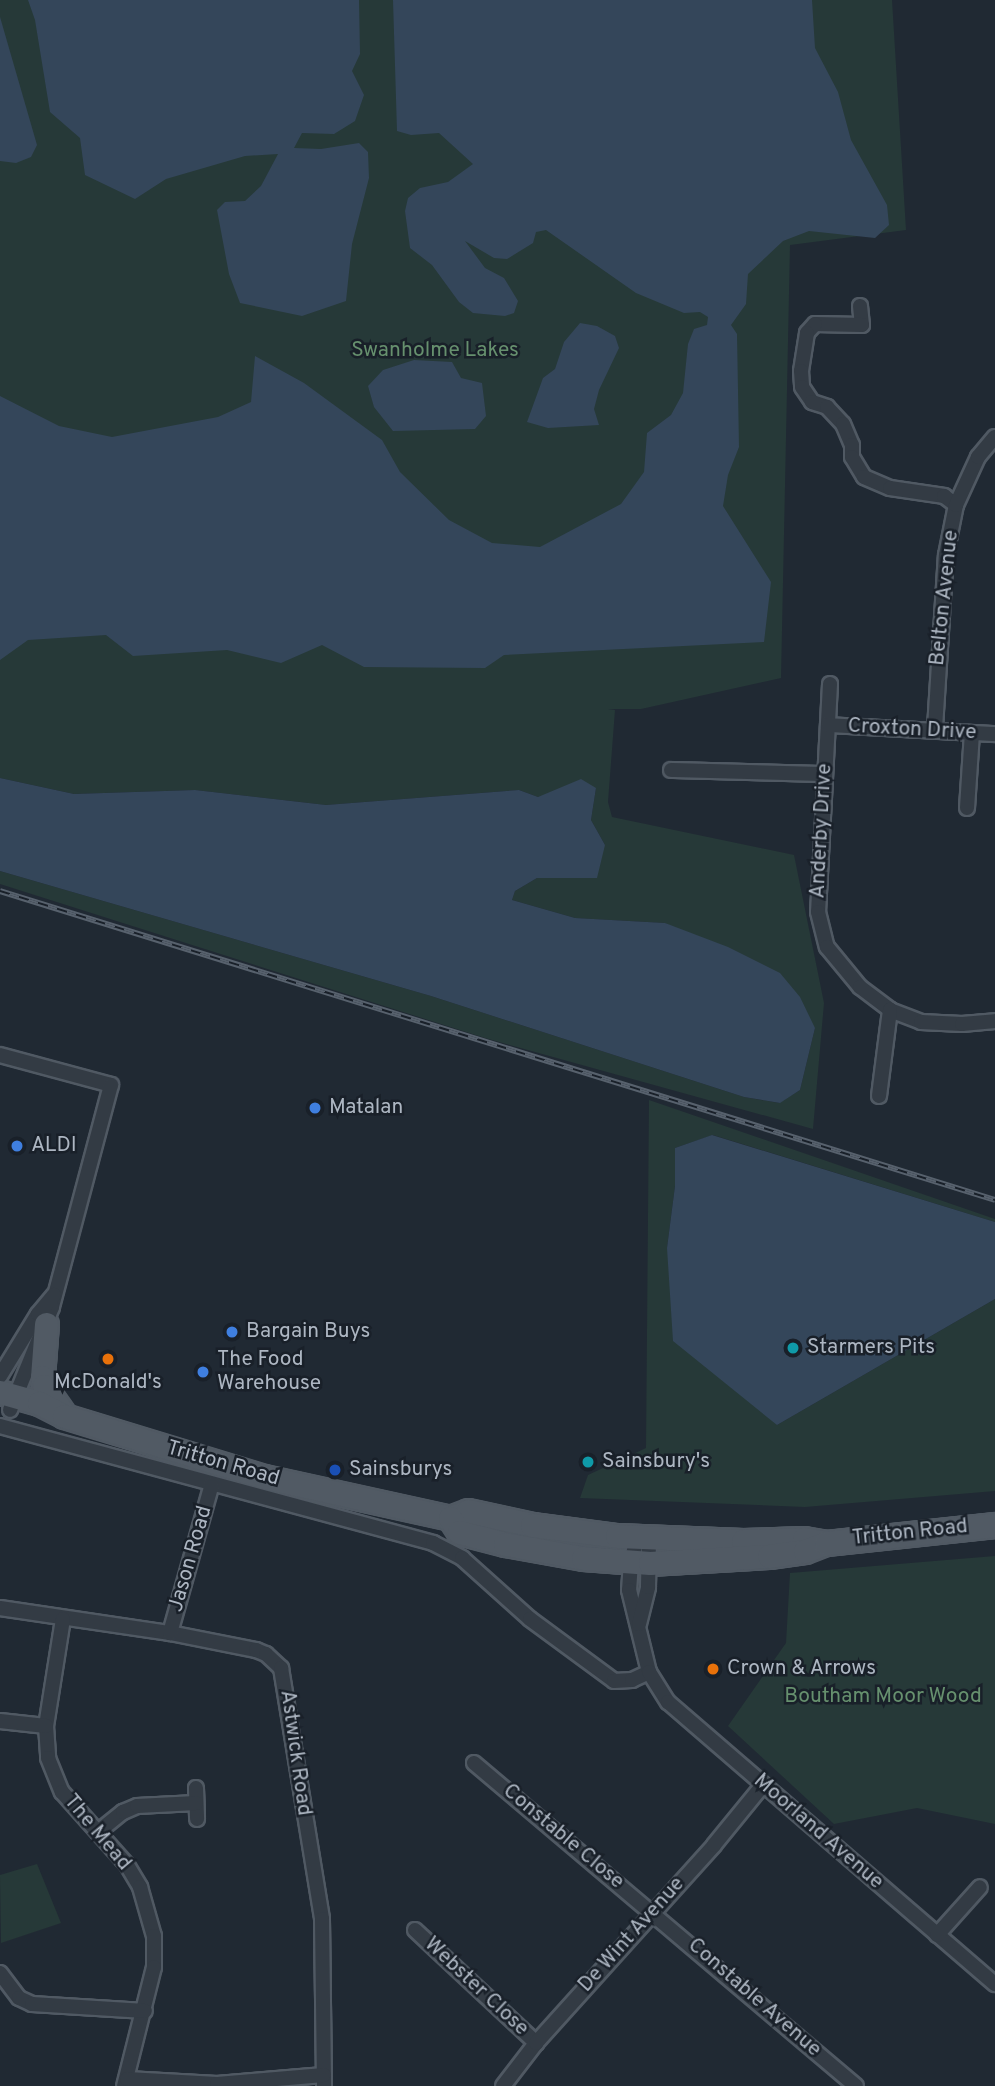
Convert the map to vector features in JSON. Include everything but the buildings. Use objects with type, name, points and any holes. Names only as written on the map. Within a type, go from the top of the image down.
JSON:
[{"type":"main road","points":[[46,1324],[43,1382],[64,1416]]},
{"type":"main road","name":"Tritton Road","points":[[5,1406],[39,1403],[64,1416],[264,1477],[450,1518],[468,1511],[643,1538],[743,1541],[804,1539],[826,1543]]},
{"type":"main road","points":[[513,1516],[530,1537],[564,1543],[583,1558]]},
{"type":"main road","name":"Tritton Road","points":[[450,1518],[459,1532],[583,1558],[640,1563],[769,1556],[805,1551],[826,1543],[995,1524]]},
{"type":"street","points":[[860,306],[862,325],[815,324],[807,333],[801,371],[802,387],[812,402],[827,407],[842,424],[852,445],[852,457],[864,477],[890,488],[944,496],[956,505]]},
{"type":"street","name":"Belton Avenue","points":[[935,728],[946,555],[956,505],[978,457],[995,436]]},
{"type":"street","name":"Anderby Drive","points":[[830,684],[818,912],[827,947],[860,987],[890,1010],[921,1022],[962,1024],[995,1021]]},
{"type":"street","name":"Croxton Drive","points":[[828,725],[935,728],[995,734]]},
{"type":"street","points":[[967,808],[972,733]]},
{"type":"street","points":[[671,770],[824,774]]},
{"type":"street","points":[[879,1096],[890,1010]]},
{"type":"street","points":[[0,1055],[111,1085],[46,1324],[5,1406],[212,1484],[433,1542],[462,1558],[530,1619],[614,1681],[632,1680],[649,1672]]},
{"type":"street","points":[[0,1376],[38,1314],[55,1294]]},
{"type":"street","name":"Jason Road","points":[[170,1633],[212,1484]]},
{"type":"street","points":[[640,1563],[643,1538]]},
{"type":"street","name":"Moorland Avenue","points":[[640,1563],[646,1607],[639,1624],[649,1672],[668,1702],[995,1984]]},
{"type":"street","name":"Astwick Road","points":[[0,1608],[170,1633],[256,1650],[266,1654],[281,1668],[322,1919],[324,2080]]},
{"type":"street","name":"The Mead","points":[[64,1619],[46,1726],[48,1758],[54,1779],[75,1809],[127,1865],[140,1887],[155,1936],[154,1968],[125,2083]]},
{"type":"street","points":[[0,1721],[46,1726]]},
{"type":"street","name":"Constable Close","points":[[474,1763],[652,1911]]},
{"type":"street","name":"De Wint Avenue","points":[[503,2086],[536,2043],[714,1845],[763,1785]]},
{"type":"street","points":[[98,1832],[123,1812],[136,1806],[196,1795],[197,1819]]},
{"type":"street","points":[[937,1935],[981,1887]]},
{"type":"street","name":"Constable Avenue","points":[[652,1911],[856,2086]]},
{"type":"street","name":"Webster Close","points":[[415,1930],[536,2043]]},
{"type":"street","points":[[0,1973],[19,1998],[32,2004],[145,2011]]},
{"type":"street","points":[[125,2083],[217,2084],[324,2080]]},
{"type":"green space","name":"Swanholme Lakes","points":[[0,0],[892,0],[906,230],[790,245],[781,678],[641,709],[608,709],[615,710],[608,802],[612,817],[794,855],[824,1003],[813,1129],[485,1038],[0,884],[0,871],[431,996],[744,1097],[779,1103],[800,1090],[815,1028],[665,923],[575,918],[512,900],[515,891],[605,845],[591,820],[596,788],[538,797],[519,790],[326,805],[195,790],[74,794],[0,778]]},
{"type":"green space","points":[[649,1100],[995,1219],[995,1222],[713,1135],[675,1148],[675,1186],[667,1248],[777,1425],[995,1299],[995,1491],[805,1507],[580,1498],[588,1475],[646,1448]]},
{"type":"green space","name":"Boutham Moor Wood","points":[[995,1556],[995,1824],[917,1808],[834,1824],[728,1726],[786,1643],[790,1573]]},
{"type":"green space","points":[[37,1864],[61,1923],[1,1943],[0,1875]]},
{"type":"water","points":[[28,0],[359,0],[360,54],[352,71],[364,95],[355,121],[334,134],[302,133],[294,148],[321,149],[359,143],[368,152],[369,178],[352,244],[346,301],[302,316],[240,303],[229,274],[217,210],[225,202],[245,201],[261,186],[278,154],[245,156],[166,179],[135,199],[85,175],[80,138],[50,112],[35,20]]},
{"type":"water","points":[[393,0],[812,0],[815,48],[838,92],[851,140],[887,205],[889,225],[875,238],[809,231],[783,241],[748,274],[746,304],[731,325],[737,334],[739,447],[728,475],[723,506],[771,582],[764,642],[504,655],[485,668],[364,667],[322,645],[281,663],[227,650],[133,656],[106,635],[28,640],[0,660],[0,396],[59,426],[112,437],[218,417],[251,402],[255,356],[304,383],[382,440],[400,472],[449,520],[492,543],[540,547],[621,504],[644,472],[647,433],[671,415],[683,393],[688,344],[694,329],[707,325],[708,317],[700,312],[684,313],[636,293],[546,230],[536,232],[533,243],[507,259],[494,258],[465,241],[485,268],[504,278],[518,301],[514,313],[505,316],[473,313],[459,302],[432,265],[410,248],[405,211],[408,198],[420,188],[448,182],[473,164],[439,133],[411,135],[397,131]]},
{"type":"water","points":[[0,17],[37,145],[31,157],[16,163],[0,161]]},
{"type":"water","points":[[580,323],[597,326],[615,336],[619,348],[599,390],[594,409],[599,425],[548,428],[527,422],[543,378],[555,369],[564,342]]},
{"type":"water","points":[[414,360],[452,362],[461,378],[482,383],[486,416],[475,429],[393,431],[374,407],[368,386],[383,370]]},
{"type":"water","points":[[0,778],[74,794],[195,790],[326,805],[519,790],[538,797],[581,779],[596,788],[591,820],[605,845],[597,878],[537,878],[515,891],[512,900],[575,918],[665,923],[728,947],[780,973],[800,997],[815,1028],[800,1090],[780,1103],[744,1097],[431,996],[0,871]]},
{"type":"water","points":[[712,1135],[995,1222],[995,1299],[777,1425],[673,1341],[667,1248],[675,1186],[675,1148]]},
{"type":"railway","points":[[0,891],[995,1200]]},
{"type":"place","name":"Matalan","points":[[315,1108]]},
{"type":"place","name":"ALDI","points":[[17,1146]]},
{"type":"place","name":"Bargain Buys","points":[[232,1332]]},
{"type":"place","name":"Starmers Pits","points":[[793,1348]]},
{"type":"place","name":"McDonald's","points":[[108,1359]]},
{"type":"place","name":"The Food Warehouse","points":[[203,1372]]},
{"type":"place","name":"Sainsbury's","points":[[588,1462]]},
{"type":"place","name":"Sainsburys","points":[[335,1470]]},
{"type":"place","name":"Crown & Arrows","points":[[713,1669]]}]
